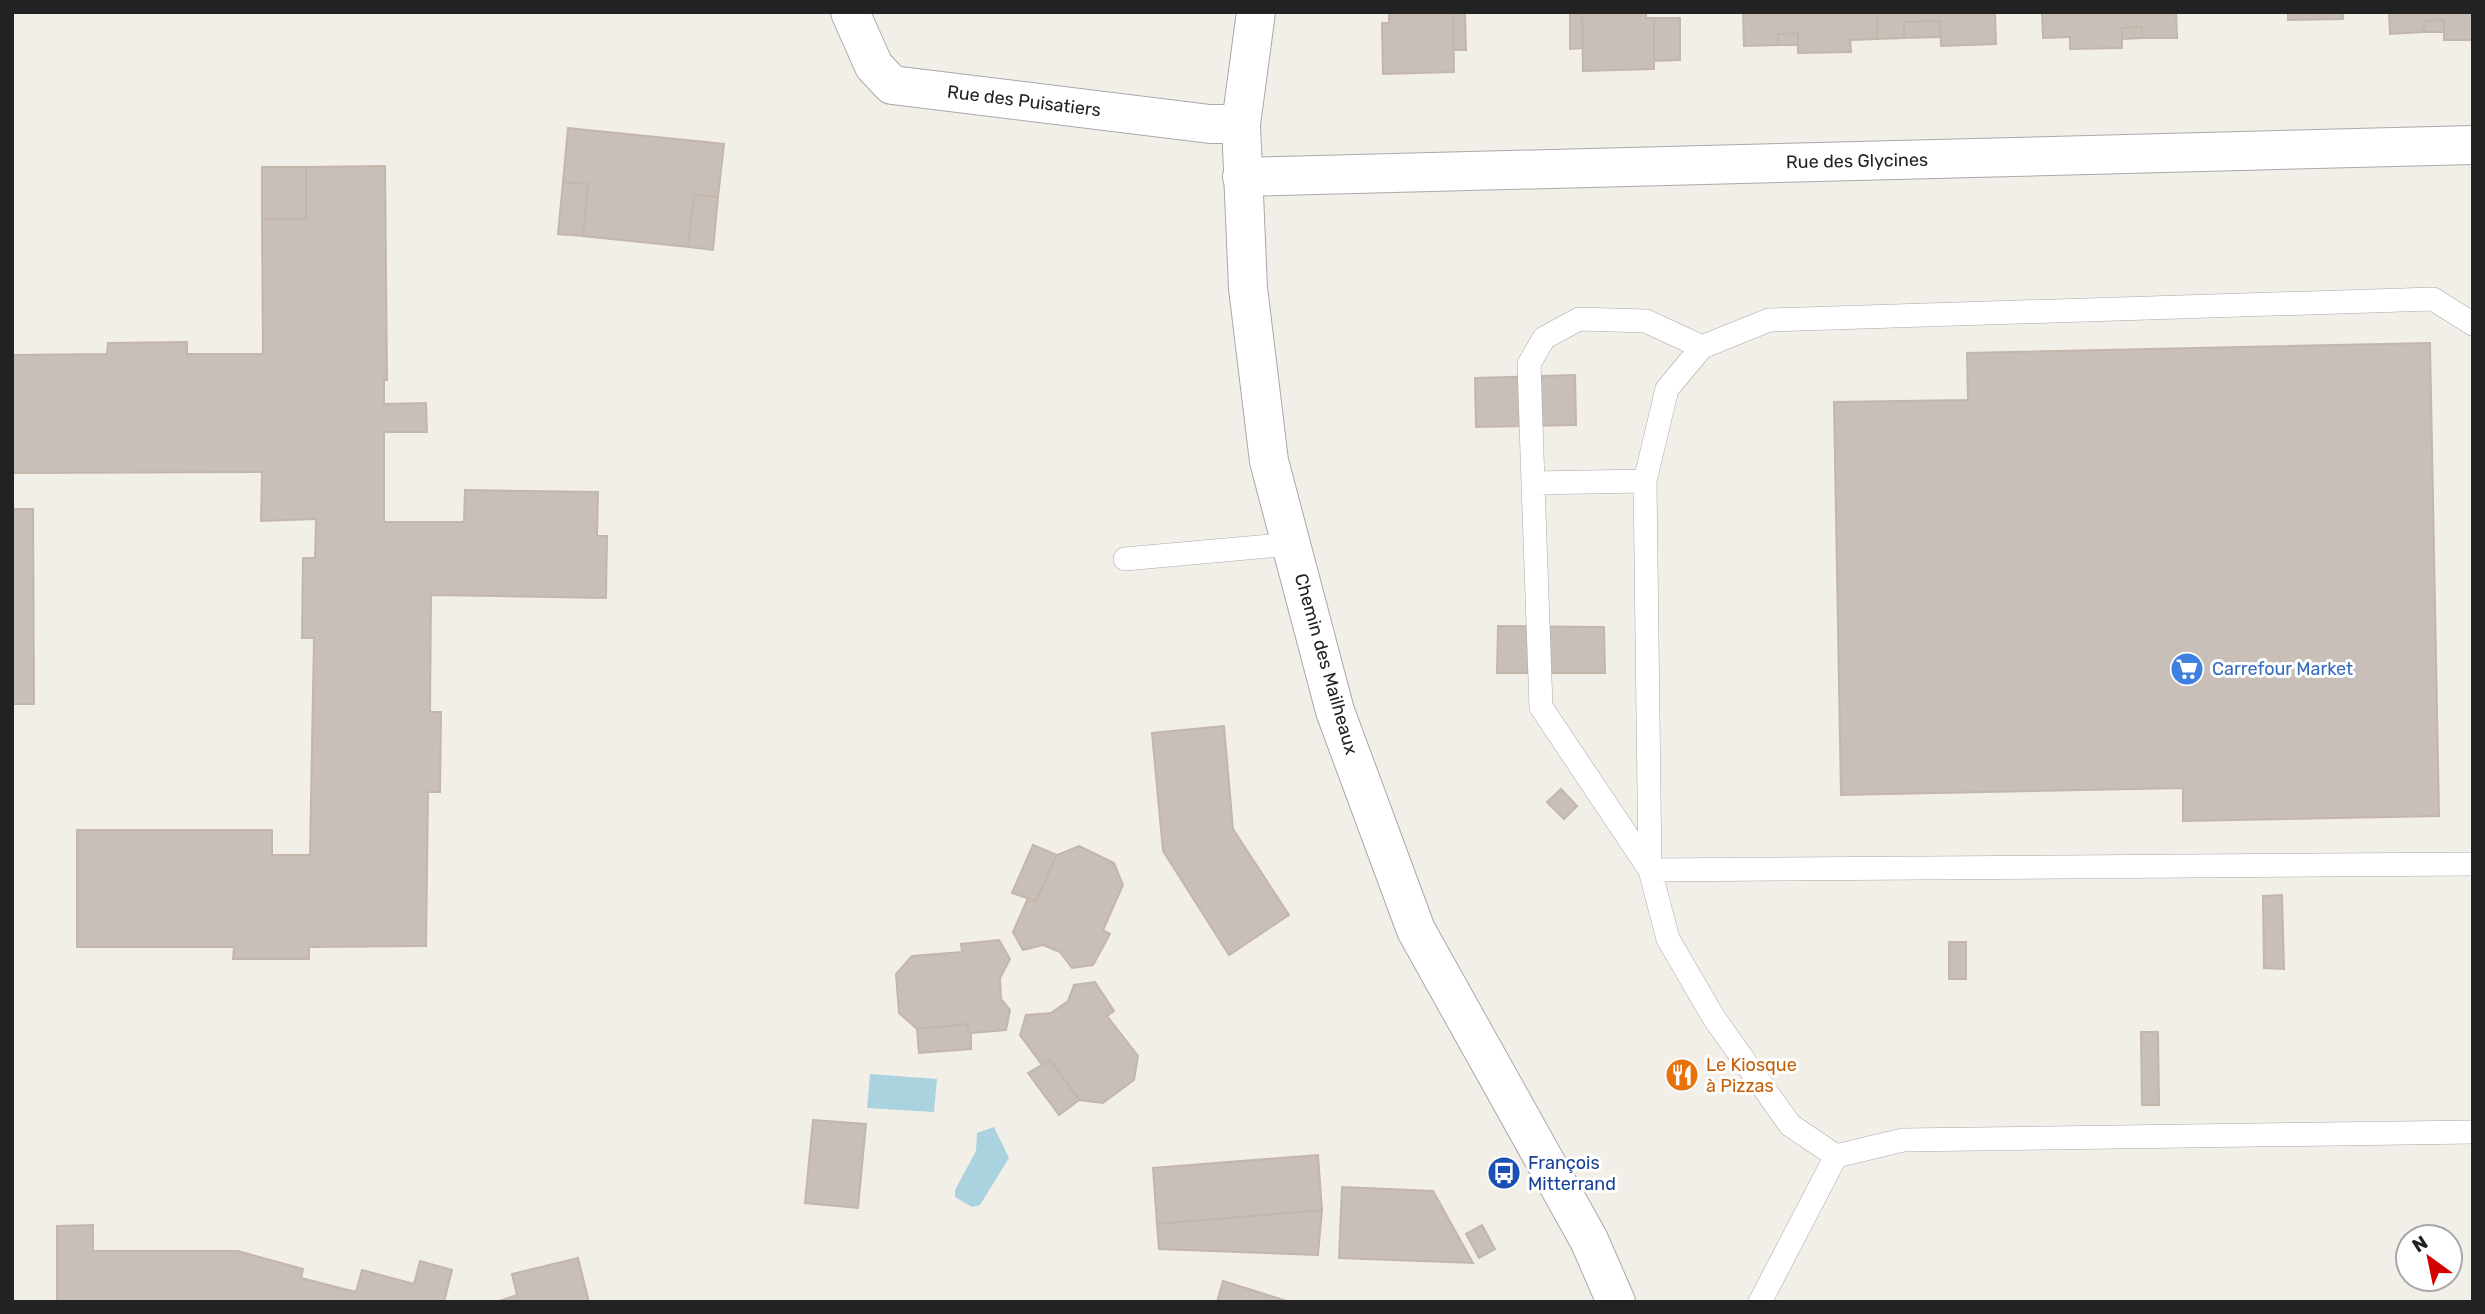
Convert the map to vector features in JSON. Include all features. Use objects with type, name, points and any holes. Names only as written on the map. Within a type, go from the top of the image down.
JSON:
[{"type":"street","name":"Rue des Puisatiers","points":[[850,12],[874,66],[892,85],[1210,124],[1241,124]]},
{"type":"street","name":"Chemin des Mailheaux","points":[[1256,12],[1241,124],[1248,288],[1269,461],[1335,711],[1416,930],[1589,1240],[1616,1302]]},
{"type":"street","name":"Rue des Glycines","points":[[1242,177],[2473,145]]},
{"type":"lane","points":[[2473,324],[2433,299],[1769,320],[1702,347],[1667,389],[1645,481],[1650,870],[1668,939],[1714,1018],[1790,1125],[1836,1156],[1903,1140],[2473,1132]]},
{"type":"lane","points":[[1650,870],[1541,707],[1529,364],[1544,338],[1579,319],[1646,321],[1702,347]]},
{"type":"lane","points":[[1533,483],[1645,481]]},
{"type":"lane","points":[[1125,559],[1292,544]]},
{"type":"lane","points":[[1650,870],[2473,864]]},
{"type":"lane","points":[[1760,1302],[1836,1156]]},
{"type":"water","points":[[870,1074],[937,1079],[934,1112],[867,1108]]},
{"type":"water","points":[[994,1127],[1009,1158],[980,1205],[972,1207],[955,1197],[955,1190],[976,1151],[977,1133]]},
{"type":"building","points":[[1389,12],[1453,12],[1454,72],[1383,74],[1382,23],[1389,23]]},
{"type":"building","points":[[1453,12],[1465,12],[1466,50],[1454,50]]},
{"type":"building","points":[[1570,12],[1582,12],[1583,48],[1570,49]]},
{"type":"building","points":[[1582,12],[1646,12],[1646,18],[1654,18],[1654,69],[1583,71]]},
{"type":"building","points":[[1743,12],[1877,12],[1877,39],[1850,40],[1851,52],[1798,53],[1798,33],[1778,34],[1778,45],[1744,46]]},
{"type":"building","points":[[1877,12],[1995,12],[1996,44],[1941,46],[1940,21],[1904,22],[1904,38],[1877,39]]},
{"type":"building","points":[[2042,12],[2176,12],[2177,38],[2142,38],[2142,27],[2122,28],[2122,48],[2070,49],[2070,37],[2043,38]]},
{"type":"building","points":[[2288,12],[2343,12],[2343,19],[2288,20]]},
{"type":"building","points":[[2389,12],[2473,12],[2473,40],[2444,40],[2444,20],[2424,21],[2424,32],[2390,34]]},
{"type":"building","points":[[1654,18],[1680,18],[1680,60],[1654,61]]},
{"type":"building","points":[[2444,20],[2444,32],[2424,32],[2424,21]]},
{"type":"building","points":[[1940,21],[1940,37],[1904,38],[1904,22]]},
{"type":"building","points":[[2142,27],[2142,38],[2122,39],[2122,28]]},
{"type":"building","points":[[1798,33],[1798,45],[1778,45],[1778,34]]},
{"type":"building","points":[[568,128],[724,144],[718,197],[694,195],[688,247],[583,236],[588,184],[563,182]]},
{"type":"building","points":[[385,166],[387,380],[384,380],[384,404],[426,403],[427,432],[384,432],[384,522],[464,522],[465,490],[598,492],[597,536],[607,536],[606,598],[431,595],[430,712],[441,712],[440,792],[428,792],[426,946],[309,947],[309,959],[233,959],[234,947],[77,947],[77,830],[272,830],[272,855],[310,855],[314,638],[302,638],[303,558],[315,558],[316,519],[261,521],[262,472],[12,473],[12,355],[107,354],[108,343],[187,342],[187,354],[263,354],[262,219],[306,219],[306,167]]},
{"type":"building","points":[[262,167],[306,167],[306,219],[262,219]]},
{"type":"building","points":[[563,182],[588,184],[583,236],[558,234]]},
{"type":"building","points":[[694,195],[718,197],[713,250],[688,247]]},
{"type":"building","points":[[2430,343],[2439,816],[2183,821],[2183,788],[1841,795],[1834,402],[1968,400],[1967,353]]},
{"type":"building","points":[[1575,375],[1576,425],[1476,427],[1475,378]]},
{"type":"building","points":[[12,509],[33,509],[34,704],[12,704]]},
{"type":"building","points":[[1498,626],[1604,627],[1605,673],[1497,673]]},
{"type":"building","points":[[1224,726],[1233,829],[1289,915],[1229,955],[1163,851],[1152,733]]},
{"type":"building","points":[[1561,789],[1577,806],[1564,819],[1547,802]]},
{"type":"building","points":[[1033,845],[1057,855],[1036,901],[1012,893]]},
{"type":"building","points":[[1079,846],[1114,863],[1123,885],[1103,930],[1110,934],[1093,965],[1072,968],[1060,952],[1043,945],[1023,950],[1013,932],[1028,898],[1036,901],[1057,855]]},
{"type":"building","points":[[2282,895],[2284,969],[2264,968],[2263,896]]},
{"type":"building","points":[[999,940],[1010,959],[1000,978],[1001,999],[1010,1010],[1006,1030],[971,1033],[968,1032],[967,1024],[917,1029],[899,1013],[896,974],[912,956],[962,952],[961,944]]},
{"type":"building","points":[[1949,942],[1966,942],[1966,979],[1949,979]]},
{"type":"building","points":[[1095,982],[1114,1011],[1107,1016],[1138,1056],[1134,1080],[1103,1103],[1079,1100],[1050,1060],[1042,1065],[1020,1035],[1026,1015],[1051,1013],[1068,1001],[1074,985]]},
{"type":"building","points":[[967,1024],[968,1032],[971,1033],[971,1049],[919,1053],[917,1029]]},
{"type":"building","points":[[2141,1032],[2158,1032],[2159,1105],[2142,1105]]},
{"type":"building","points":[[1050,1060],[1079,1100],[1059,1115],[1028,1073]]},
{"type":"building","points":[[813,1120],[866,1124],[858,1208],[805,1203]]},
{"type":"building","points":[[1318,1155],[1322,1210],[1157,1224],[1153,1168]]},
{"type":"building","points":[[1342,1187],[1433,1191],[1473,1263],[1339,1258]]},
{"type":"building","points":[[1322,1210],[1318,1255],[1159,1249],[1157,1224]]},
{"type":"building","points":[[93,1225],[93,1251],[238,1251],[303,1269],[301,1278],[356,1292],[362,1270],[414,1284],[420,1261],[452,1270],[444,1302],[57,1302],[57,1226]]},
{"type":"building","points":[[1482,1225],[1495,1249],[1479,1258],[1466,1234]]},
{"type":"building","points":[[578,1258],[589,1302],[496,1302],[517,1295],[512,1274]]},
{"type":"building","points":[[1223,1281],[1290,1302],[1217,1302]]},
{"type":"place","name":"Carrefour Market","points":[[2187,669]]},
{"type":"place","name":"Le Kiosque à Pizzas","points":[[1682,1075]]},
{"type":"place","name":"François Mitterrand","points":[[1504,1173]]}]
